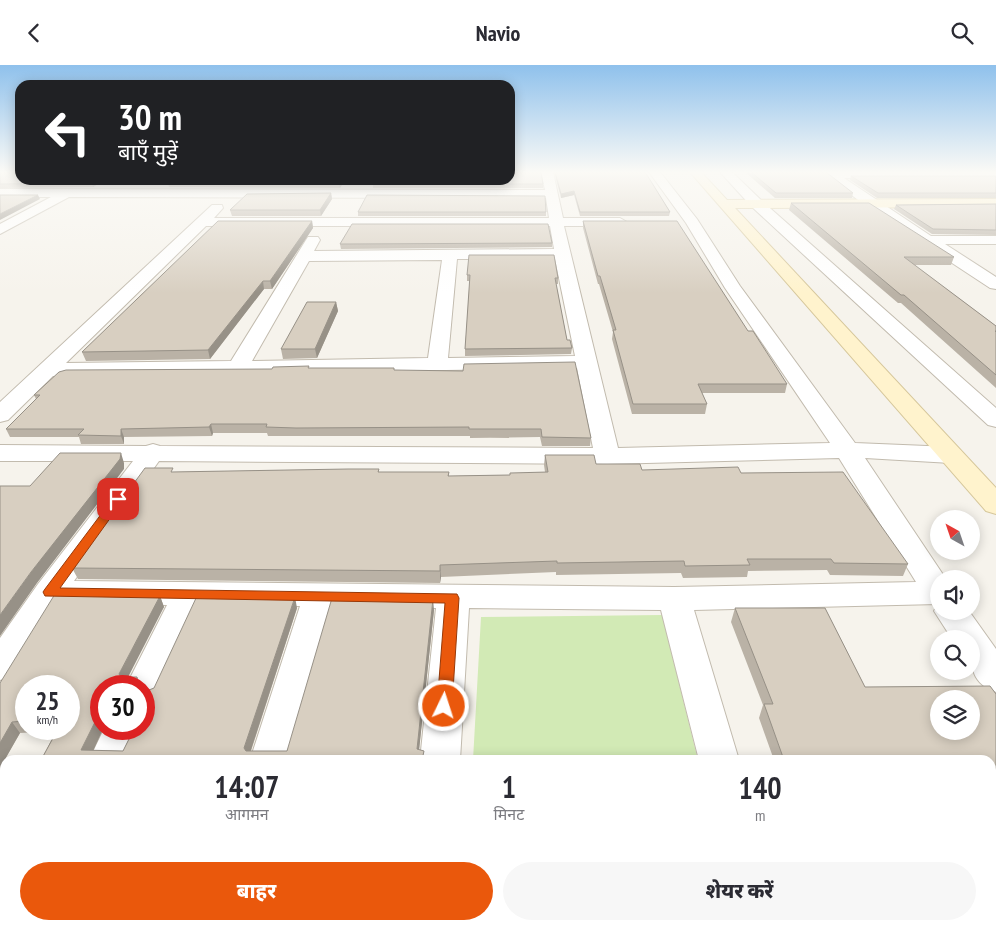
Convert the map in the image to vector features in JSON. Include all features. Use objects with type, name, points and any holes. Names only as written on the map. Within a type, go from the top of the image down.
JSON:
[{"type":"street","points":[[0,230],[32,212]]},
{"type":"street","points":[[0,415],[213,212]]},
{"type":"street","points":[[554,212],[607,456]]},
{"type":"street","points":[[677,212],[776,347],[847,450],[930,579]]},
{"type":"street","points":[[733,212],[996,505]]},
{"type":"street","points":[[766,212],[996,420]]},
{"type":"street","points":[[885,212],[996,285]]},
{"type":"street","points":[[204,222],[634,222]]},
{"type":"street","points":[[237,368],[323,222]]},
{"type":"street","points":[[928,240],[996,240]]},
{"type":"street","points":[[304,256],[562,254]]},
{"type":"street","points":[[438,365],[450,255]]},
{"type":"street","points":[[47,370],[587,363]]},
{"type":"street","points":[[0,453],[153,452],[607,456],[847,450],[951,455]]},
{"type":"street","points":[[0,666],[50,592],[153,452]]},
{"type":"street","points":[[50,592],[319,597],[674,599],[930,593]]},
{"type":"street","points":[[150,675],[188,595]]},
{"type":"street","points":[[272,755],[319,597]]},
{"type":"street","points":[[440,755],[452,598]]},
{"type":"street","points":[[674,599],[718,755]]},
{"type":"street","points":[[980,653],[996,677]]},
{"type":"street","points":[[112,755],[119,740]]},
{"type":"green space","points":[[662,615],[697,755],[473,755],[481,617]]},
{"type":"building","points":[[802,212],[884,212],[954,257],[904,257],[996,326],[996,375],[904,295],[901,295]]},
{"type":"building","points":[[907,212],[996,212],[996,230],[933,229]]},
{"type":"building","points":[[218,221],[312,221],[270,281],[263,281],[208,350],[82,352]]},
{"type":"building","points":[[583,221],[677,221],[748,331],[753,331],[787,384],[698,384],[707,404],[633,404],[613,330],[616,330],[600,276],[598,276]]},
{"type":"building","points":[[352,224],[548,224],[552,243],[340,244]]},
{"type":"building","points":[[469,255],[554,255],[558,278],[555,278],[567,340],[570,340],[572,348],[465,349],[470,275],[467,275]]},
{"type":"building","points":[[307,302],[336,302],[315,349],[281,349]]},
{"type":"building","points":[[575,362],[591,438],[542,437],[541,429],[469,429],[469,427],[296,428],[266,427],[267,424],[211,424],[209,427],[121,429],[121,436],[78,435],[84,429],[6,429],[40,395],[34,395],[59,372],[66,370],[272,369],[273,367],[309,366],[308,368],[394,368],[394,370],[463,371],[464,364]]},
{"type":"building","points":[[60,453],[121,453],[120,459],[31,572],[0,615],[0,486],[30,486]]},
{"type":"building","points":[[545,455],[594,455],[596,464],[640,464],[642,470],[738,467],[741,473],[843,472],[908,564],[834,563],[831,559],[747,559],[750,565],[685,566],[684,561],[557,563],[557,561],[440,565],[440,571],[72,568],[145,468],[173,468],[171,472],[379,469],[378,472],[449,472],[448,476],[510,475],[510,473],[548,472]]},
{"type":"building","points":[[55,594],[160,596],[120,675],[90,675],[90,732],[81,750],[123,751],[128,740],[155,740],[155,686],[197,596],[295,597],[244,748],[246,751],[287,751],[332,598],[433,599],[417,749],[424,751],[423,755],[44,755],[52,740],[80,740],[80,675],[15,675],[15,722],[12,722],[0,743],[0,683]]},
{"type":"building","points":[[735,608],[825,608],[865,687],[990,686],[996,694],[996,755],[782,755],[764,704],[773,704]]},
{"type":"route","points":[[118,499],[50,592],[452,598],[444,706]]}]
